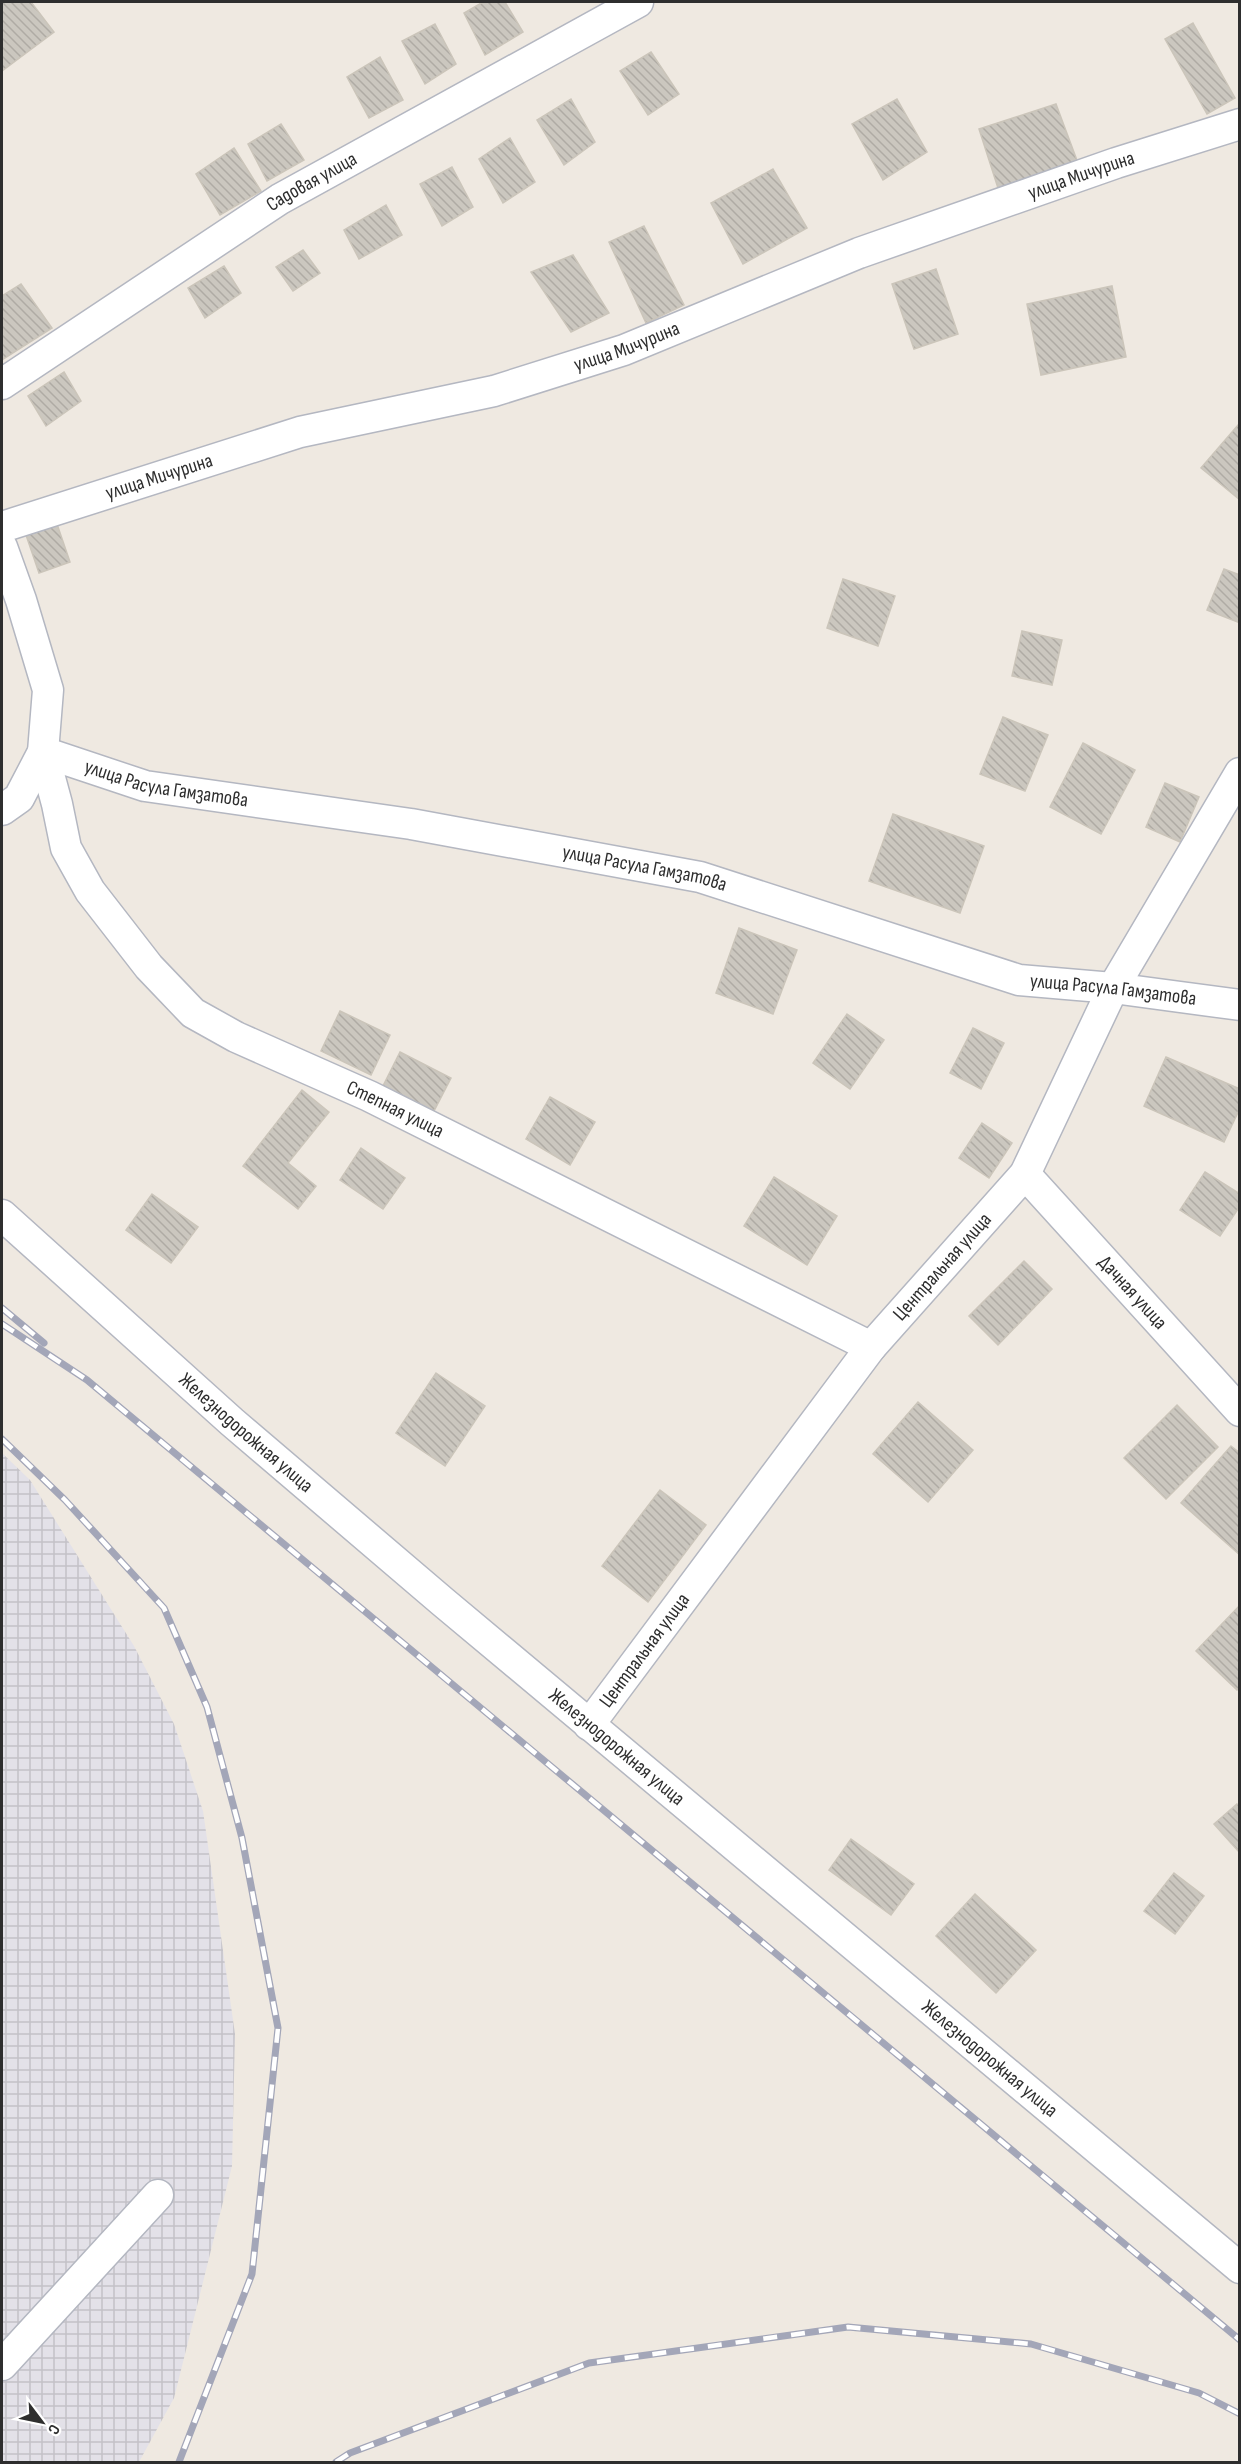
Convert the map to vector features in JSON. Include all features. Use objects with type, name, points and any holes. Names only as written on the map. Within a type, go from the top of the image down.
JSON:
[{"type":"street","name":"Садовая улица","points":[[2,384],[280,199],[638,2]]},
{"type":"street","name":"улица Мичурина","points":[[2,527],[300,432],[494,391],[624,350],[860,253],[1116,163],[1239,124]]},
{"type":"street","points":[[2,547],[21,600],[48,690],[43,752],[19,798],[2,810]]},
{"type":"street","name":"улица Расула Гамзатова","points":[[43,752],[145,786],[411,824],[700,877],[1019,980],[1113,988],[1239,1005]]},
{"type":"street","name":"Степная улица","points":[[43,752],[66,848],[90,891],[149,968],[193,1013],[236,1037],[369,1096],[871,1347]]},
{"type":"street","name":"Центральная улица","points":[[589,1725],[871,1347],[1025,1174],[1113,988],[1239,772]]},
{"type":"street","name":"Дачная улица","points":[[1025,1174],[1239,1411]]},
{"type":"street","name":"Железнодорожная улица","points":[[2,1215],[232,1422],[589,1725],[1239,2268]]},
{"type":"street","points":[[2,2365],[158,2194]]},
{"type":"shaded area","points":[[2,1453],[30,1480],[134,1646],[174,1724],[203,1811],[235,2034],[232,2166],[174,2398],[139,2462],[2,2462]]},
{"type":"building","points":[[2,2],[31,2],[54,32],[2,71]]},
{"type":"building","points":[[483,2],[505,2],[523,32],[485,55],[464,13]]},
{"type":"building","points":[[1193,23],[1235,98],[1207,114],[1165,39]]},
{"type":"building","points":[[435,24],[456,64],[425,84],[402,41]]},
{"type":"building","points":[[651,52],[679,94],[648,115],[620,71]]},
{"type":"building","points":[[380,57],[403,100],[369,118],[347,77]]},
{"type":"building","points":[[571,99],[595,142],[564,165],[537,120]]},
{"type":"building","points":[[897,99],[927,152],[883,180],[852,124]]},
{"type":"building","points":[[1056,104],[1078,163],[998,188],[979,129]]},
{"type":"building","points":[[281,124],[304,160],[267,181],[248,144]]},
{"type":"building","points":[[510,138],[535,182],[503,203],[479,159]]},
{"type":"building","points":[[234,148],[261,191],[220,215],[196,174]]},
{"type":"building","points":[[452,167],[473,207],[442,226],[420,184]]},
{"type":"building","points":[[773,169],[807,228],[743,264],[711,203]]},
{"type":"building","points":[[386,205],[402,235],[359,259],[344,230]]},
{"type":"building","points":[[644,226],[684,305],[646,323],[609,242]]},
{"type":"building","points":[[303,250],[320,273],[293,291],[276,267]]},
{"type":"building","points":[[573,255],[609,313],[571,332],[531,272]]},
{"type":"building","points":[[224,266],[241,293],[205,318],[188,288]]},
{"type":"building","points":[[936,269],[958,334],[914,349],[892,284]]},
{"type":"building","points":[[21,284],[52,328],[2,360],[2,296]]},
{"type":"building","points":[[1112,286],[1126,357],[1041,375],[1027,304]]},
{"type":"building","points":[[64,372],[81,401],[46,426],[28,396]]},
{"type":"building","points":[[1238,425],[1240,427],[1240,500],[1201,468]]},
{"type":"building","points":[[57,524],[70,562],[39,573],[26,535]]},
{"type":"building","points":[[1224,569],[1240,575],[1240,623],[1207,610]]},
{"type":"building","points":[[843,579],[895,596],[878,646],[827,628]]},
{"type":"building","points":[[1022,631],[1062,640],[1052,685],[1012,676]]},
{"type":"building","points":[[1003,717],[1048,735],[1025,791],[980,774]]},
{"type":"building","points":[[1083,743],[1135,770],[1101,834],[1050,807]]},
{"type":"building","points":[[1165,783],[1199,797],[1180,842],[1146,827]]},
{"type":"building","points":[[893,814],[984,846],[960,913],[869,881]]},
{"type":"building","points":[[739,928],[797,950],[773,1014],[716,993]]},
{"type":"building","points":[[340,1011],[390,1035],[371,1075],[321,1051]]},
{"type":"building","points":[[847,1014],[884,1040],[850,1089],[813,1063]]},
{"type":"building","points":[[973,1028],[1004,1043],[981,1089],[950,1073]]},
{"type":"building","points":[[400,1052],[451,1078],[434,1111],[383,1086]]},
{"type":"building","points":[[1166,1057],[1240,1089],[1240,1108],[1224,1142],[1144,1106]]},
{"type":"building","points":[[302,1090],[329,1112],[288,1163],[316,1186],[298,1209],[243,1166]]},
{"type":"building","points":[[550,1097],[595,1122],[570,1165],[526,1139]]},
{"type":"building","points":[[982,1123],[1012,1143],[989,1178],[959,1158]]},
{"type":"building","points":[[361,1148],[405,1178],[383,1209],[340,1180]]},
{"type":"building","points":[[1205,1172],[1240,1194],[1240,1206],[1220,1236],[1180,1210]]},
{"type":"building","points":[[774,1177],[837,1216],[807,1265],[744,1226]]},
{"type":"building","points":[[152,1194],[198,1227],[171,1263],[126,1230]]},
{"type":"building","points":[[1024,1261],[1052,1289],[998,1345],[969,1316]]},
{"type":"building","points":[[436,1373],[485,1406],[445,1466],[396,1433]]},
{"type":"building","points":[[918,1402],[973,1450],[928,1502],[873,1454]]},
{"type":"building","points":[[1177,1405],[1218,1447],[1166,1499],[1124,1458]]},
{"type":"building","points":[[1231,1446],[1240,1453],[1240,1555],[1181,1503]]},
{"type":"building","points":[[660,1490],[706,1525],[648,1602],[602,1566]]},
{"type":"building","points":[[1240,1605],[1240,1687],[1237,1690],[1196,1651]]},
{"type":"building","points":[[1237,1804],[1240,1806],[1240,1853],[1214,1824]]},
{"type":"building","points":[[851,1839],[914,1884],[891,1915],[829,1870]]},
{"type":"building","points":[[1174,1873],[1204,1896],[1175,1934],[1144,1911]]},
{"type":"building","points":[[975,1894],[1036,1950],[996,1993],[936,1936]]},
{"type":"railway","points":[[2,1308],[44,1343]]},
{"type":"railway","points":[[2,1324],[87,1380],[1240,2340]]},
{"type":"railway","points":[[2,1439],[65,1500],[164,1608],[207,1707],[242,1838],[278,2028],[252,2274],[179,2462]]},
{"type":"railway","points":[[336,2462],[350,2453],[589,2363],[848,2327],[1031,2344],[1199,2393],[1240,2414]]}]
